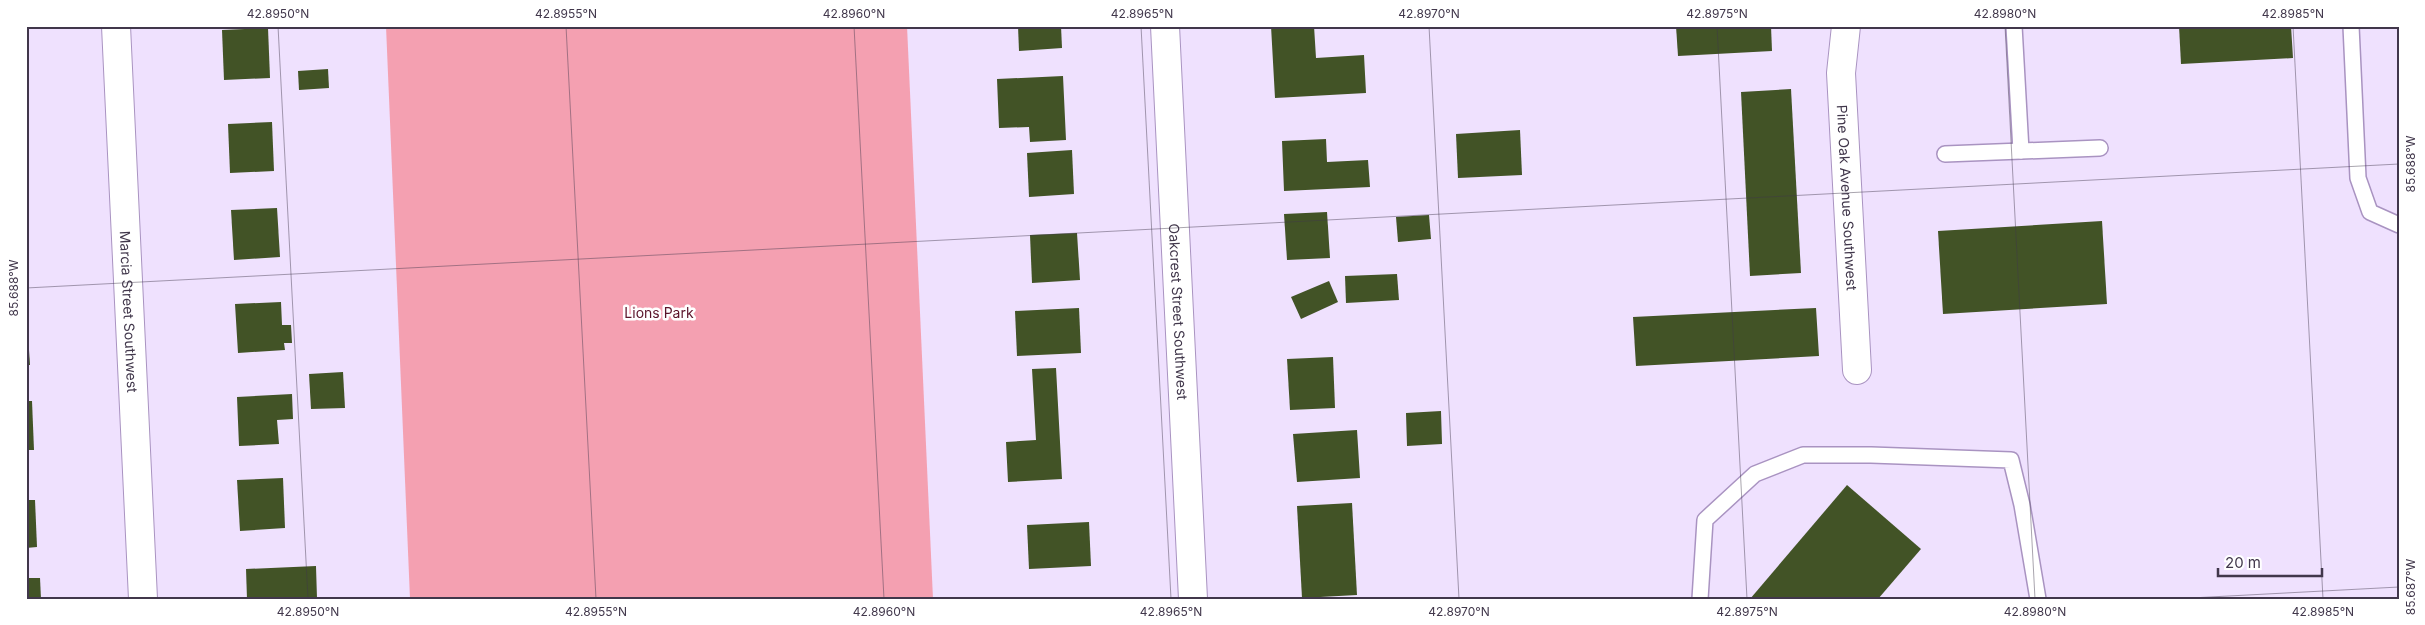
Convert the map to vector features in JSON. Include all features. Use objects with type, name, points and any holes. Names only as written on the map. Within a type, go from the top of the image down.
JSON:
[{"type":"street","name":"Marcia Street Southwest","points":[[116,26],[143,599]]},
{"type":"street","name":"Oakcrest Street Southwest","points":[[1165,26],[1193,599]]},
{"type":"street","name":"Pine Oak Avenue Southwest","points":[[1846,26],[1842,73],[1857,370]]},
{"type":"lane","points":[[2014,26],[2021,151]]},
{"type":"lane","points":[[2351,26],[2358,178],[2370,212],[2399,225]]},
{"type":"lane","points":[[1945,154],[2100,148]]},
{"type":"lane","points":[[1700,599],[1705,520],[1755,474],[1803,455],[1871,455],[2012,460],[2022,505],[2038,599]]},
{"type":"green space","name":"Lions Park","points":[[386,26],[907,26],[933,599],[410,599]]},
{"type":"building","points":[[1018,26],[1061,26],[1062,48],[1019,51]]},
{"type":"building","points":[[1271,26],[1314,26],[1316,58],[1364,55],[1366,93],[1275,98]]},
{"type":"building","points":[[1676,26],[1771,26],[1772,51],[1678,56]]},
{"type":"building","points":[[2179,26],[2291,26],[2293,58],[2181,64]]},
{"type":"building","points":[[268,28],[270,78],[224,80],[222,30]]},
{"type":"building","points":[[328,69],[329,88],[299,90],[298,71]]},
{"type":"building","points":[[1063,76],[1066,140],[1030,142],[1029,127],[999,128],[997,79]]},
{"type":"building","points":[[1791,89],[1801,273],[1750,276],[1741,92]]},
{"type":"building","points":[[272,122],[274,171],[230,173],[228,124]]},
{"type":"building","points":[[1520,130],[1522,175],[1458,178],[1456,134]]},
{"type":"building","points":[[1326,139],[1327,162],[1368,160],[1370,187],[1284,191],[1282,141]]},
{"type":"building","points":[[1072,150],[1074,194],[1029,197],[1027,153]]},
{"type":"building","points":[[277,208],[280,257],[234,260],[231,210]]},
{"type":"building","points":[[1327,212],[1330,258],[1287,260],[1284,214]]},
{"type":"building","points":[[1429,215],[1431,239],[1398,242],[1396,217]]},
{"type":"building","points":[[2102,221],[2107,304],[1943,314],[1938,231]]},
{"type":"building","points":[[1077,233],[1080,280],[1032,283],[1030,235]]},
{"type":"building","points":[[1397,274],[1399,300],[1346,303],[1345,276]]},
{"type":"building","points":[[1329,281],[1338,302],[1301,319],[1291,297]]},
{"type":"building","points":[[281,302],[282,325],[291,325],[292,343],[284,343],[285,350],[238,353],[235,304]]},
{"type":"building","points":[[1079,308],[1081,353],[1017,356],[1015,311]]},
{"type":"building","points":[[1816,308],[1819,356],[1636,366],[1633,317]]},
{"type":"building","points":[[28,335],[30,365],[26,365],[26,336]]},
{"type":"building","points":[[1333,357],[1335,408],[1290,410],[1287,359]]},
{"type":"building","points":[[1056,368],[1062,479],[1008,482],[1006,442],[1036,440],[1032,369]]},
{"type":"building","points":[[343,372],[345,408],[311,409],[309,374]]},
{"type":"building","points":[[292,394],[293,419],[277,420],[279,444],[239,446],[237,397]]},
{"type":"building","points":[[26,401],[32,401],[34,450],[26,450]]},
{"type":"building","points":[[1441,411],[1442,444],[1407,446],[1406,413]]},
{"type":"building","points":[[1357,430],[1360,478],[1297,482],[1293,434]]},
{"type":"building","points":[[283,478],[285,528],[240,531],[237,480]]},
{"type":"building","points":[[1847,485],[1921,549],[1878,599],[1750,599]]},
{"type":"building","points":[[26,500],[35,500],[37,547],[26,548]]},
{"type":"building","points":[[1352,503],[1357,595],[1302,598],[1297,506]]},
{"type":"building","points":[[1089,522],[1091,566],[1029,569],[1027,525]]},
{"type":"building","points":[[316,566],[317,599],[247,599],[246,569]]},
{"type":"building","points":[[26,578],[40,578],[41,599],[26,599]]}]
